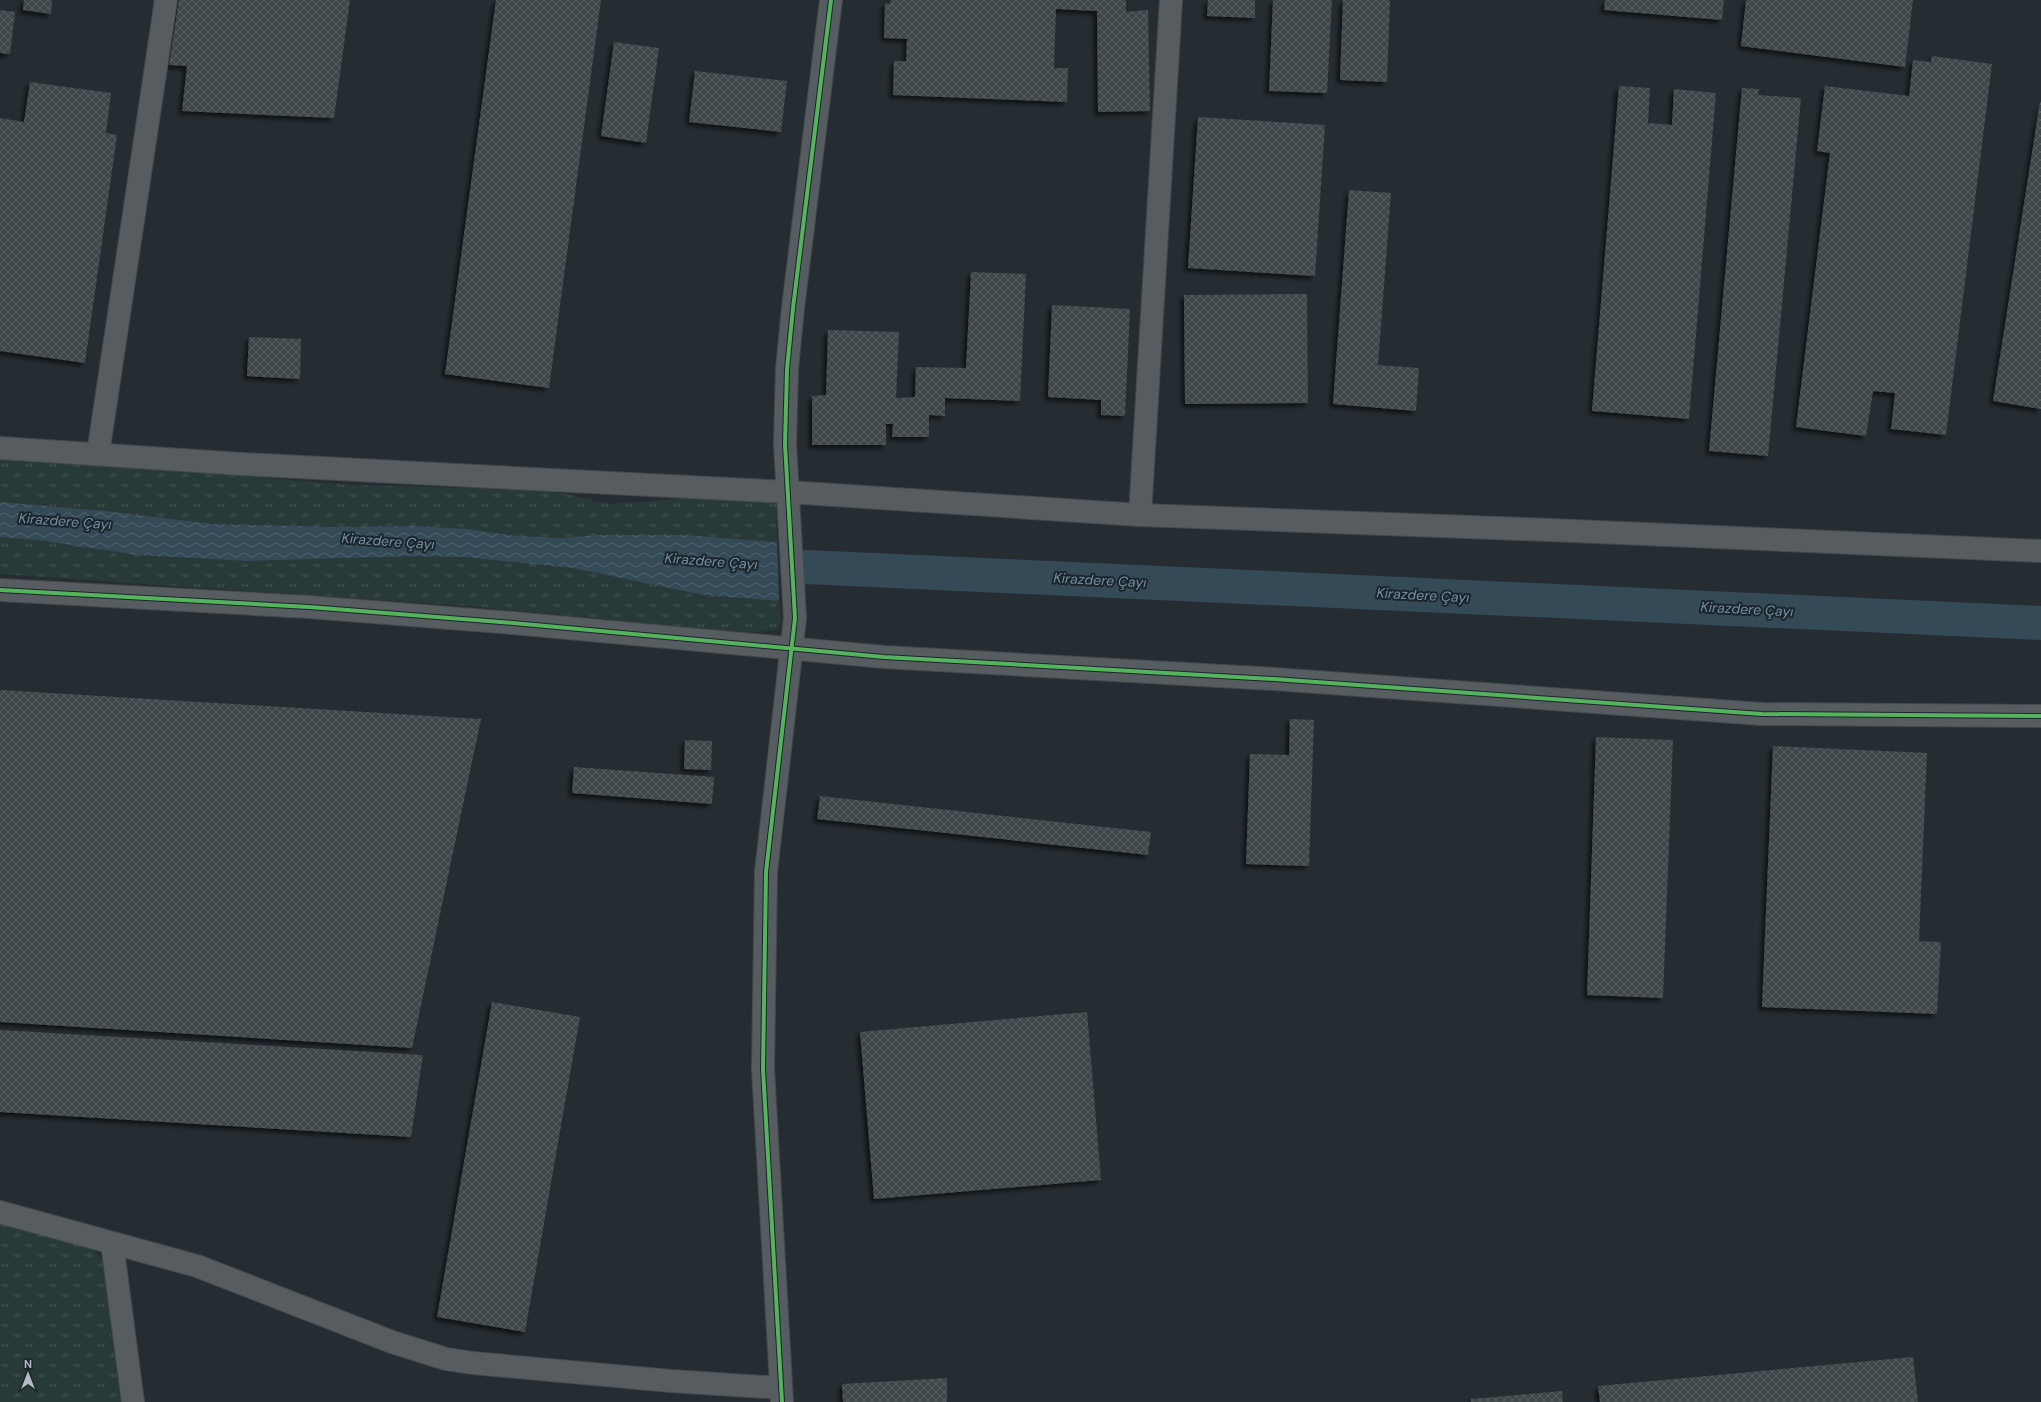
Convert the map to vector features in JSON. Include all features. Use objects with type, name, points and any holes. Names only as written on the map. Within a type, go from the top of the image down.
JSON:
[{"type":"street","points":[[98,454],[166,0]]},
{"type":"street","points":[[0,1212],[197,1266],[392,1342],[446,1359],[473,1363],[671,1381],[782,1395],[763,1069],[766,872],[793,649],[795,618],[785,407],[787,369],[831,0]]},
{"type":"street","points":[[1140,515],[1171,0]]},
{"type":"street","points":[[0,448],[242,464],[788,492],[1140,515],[1558,530],[2041,552]]},
{"type":"street","points":[[0,590],[309,607],[513,623],[892,658],[1274,679],[1762,714],[2041,716]]},
{"type":"street","points":[[112,1243],[133,1402]]},
{"type":"green space","points":[[0,460],[231,475],[350,485],[511,489],[561,493],[609,504],[690,498],[748,499],[776,504],[777,542],[683,535],[596,535],[563,538],[517,536],[467,529],[418,526],[332,527],[212,524],[106,511],[0,502]]},
{"type":"green space","points":[[0,537],[45,540],[137,555],[246,561],[416,556],[464,557],[573,568],[703,595],[779,601],[781,623],[775,630],[750,633],[468,606],[0,574]]},
{"type":"green space","points":[[0,1221],[86,1245],[99,1256],[106,1273],[121,1402],[0,1402]]},
{"type":"water","points":[[0,502],[106,511],[212,524],[332,527],[418,526],[467,529],[517,536],[563,538],[596,535],[683,535],[777,542],[779,601],[703,595],[573,568],[464,557],[416,556],[246,561],[137,555],[45,541],[0,537]]},
{"type":"building","points":[[24,0],[52,0],[51,14],[23,10]]},
{"type":"building","points":[[179,0],[350,0],[334,118],[182,111],[187,66],[169,65]]},
{"type":"building","points":[[496,0],[601,0],[549,388],[445,374]]},
{"type":"building","points":[[891,0],[1126,0],[1126,12],[1148,10],[1150,111],[1098,112],[1097,11],[1056,9],[1054,68],[1068,68],[1067,102],[893,95],[894,61],[906,61],[907,39],[884,38],[885,3],[890,4]]},
{"type":"building","points":[[1208,0],[1255,0],[1255,18],[1207,16]]},
{"type":"building","points":[[1273,0],[1332,0],[1327,93],[1269,91]]},
{"type":"building","points":[[1343,0],[1390,0],[1387,82],[1340,80]]},
{"type":"building","points":[[1605,0],[1724,0],[1722,20],[1604,10]]},
{"type":"building","points":[[1746,0],[1913,0],[1905,67],[1741,46]]},
{"type":"building","points":[[0,10],[15,12],[10,54],[0,53]]},
{"type":"building","points":[[614,42],[659,48],[646,143],[601,136]]},
{"type":"building","points":[[1932,56],[1992,64],[1946,435],[1891,429],[1895,393],[1873,391],[1866,436],[1796,427],[1830,153],[1817,151],[1825,86],[1909,96],[1913,60],[1931,62]]},
{"type":"building","points":[[695,71],[787,81],[781,132],[689,122]]},
{"type":"building","points":[[30,82],[111,93],[106,133],[117,135],[85,363],[0,351],[0,118],[24,122]]},
{"type":"building","points":[[1619,86],[1650,88],[1648,123],[1672,125],[1674,89],[1716,93],[1689,419],[1592,411]]},
{"type":"building","points":[[1742,88],[1759,89],[1758,95],[1801,98],[1768,456],[1709,451]]},
{"type":"building","points":[[2041,102],[2041,409],[1993,401]]},
{"type":"building","points":[[1198,117],[1325,125],[1315,276],[1188,268]]},
{"type":"building","points":[[1349,190],[1391,193],[1378,365],[1419,368],[1416,411],[1333,404]]},
{"type":"building","points":[[971,272],[1026,274],[1020,401],[945,398],[945,416],[929,415],[929,437],[892,437],[893,424],[886,424],[886,445],[812,445],[812,396],[826,395],[828,330],[899,332],[896,398],[915,397],[916,367],[966,368]]},
{"type":"building","points":[[1307,294],[1308,403],[1185,404],[1184,295]]},
{"type":"building","points":[[1052,305],[1130,309],[1125,416],[1101,415],[1101,400],[1048,397]]},
{"type":"building","points":[[249,337],[301,339],[300,379],[247,376]]},
{"type":"building","points":[[0,690],[481,719],[412,1048],[0,1022]]},
{"type":"building","points":[[1290,719],[1314,720],[1309,866],[1246,864],[1250,754],[1289,755]]},
{"type":"building","points":[[1596,737],[1673,740],[1663,998],[1587,995]]},
{"type":"building","points":[[685,740],[712,741],[711,770],[684,769]]},
{"type":"building","points":[[1773,746],[1927,753],[1919,941],[1941,942],[1937,1014],[1762,1007]]},
{"type":"building","points":[[574,767],[714,777],[712,804],[572,793]]},
{"type":"building","points":[[820,796],[1151,832],[1148,855],[817,819]]},
{"type":"building","points":[[492,1002],[580,1017],[525,1332],[437,1317]]},
{"type":"building","points":[[1087,1012],[1101,1180],[874,1199],[860,1032]]},
{"type":"building","points":[[0,1030],[423,1055],[411,1137],[0,1112]]},
{"type":"building","points":[[1913,1357],[1918,1402],[1600,1402],[1598,1386]]},
{"type":"building","points":[[947,1378],[947,1402],[843,1402],[842,1384]]},
{"type":"building","points":[[1562,1391],[1563,1402],[1471,1402],[1471,1399]]},
{"type":"waterway","name":"Kirazdere Çayı","points":[[806,567],[2041,623]]},
{"type":"cycle path","points":[[782,1402],[763,1069],[766,872],[795,618],[785,444],[787,369],[793,308],[831,0]]},
{"type":"cycle path","points":[[0,590],[309,607],[513,623],[884,657],[1274,679],[1762,714],[2041,716]]}]
